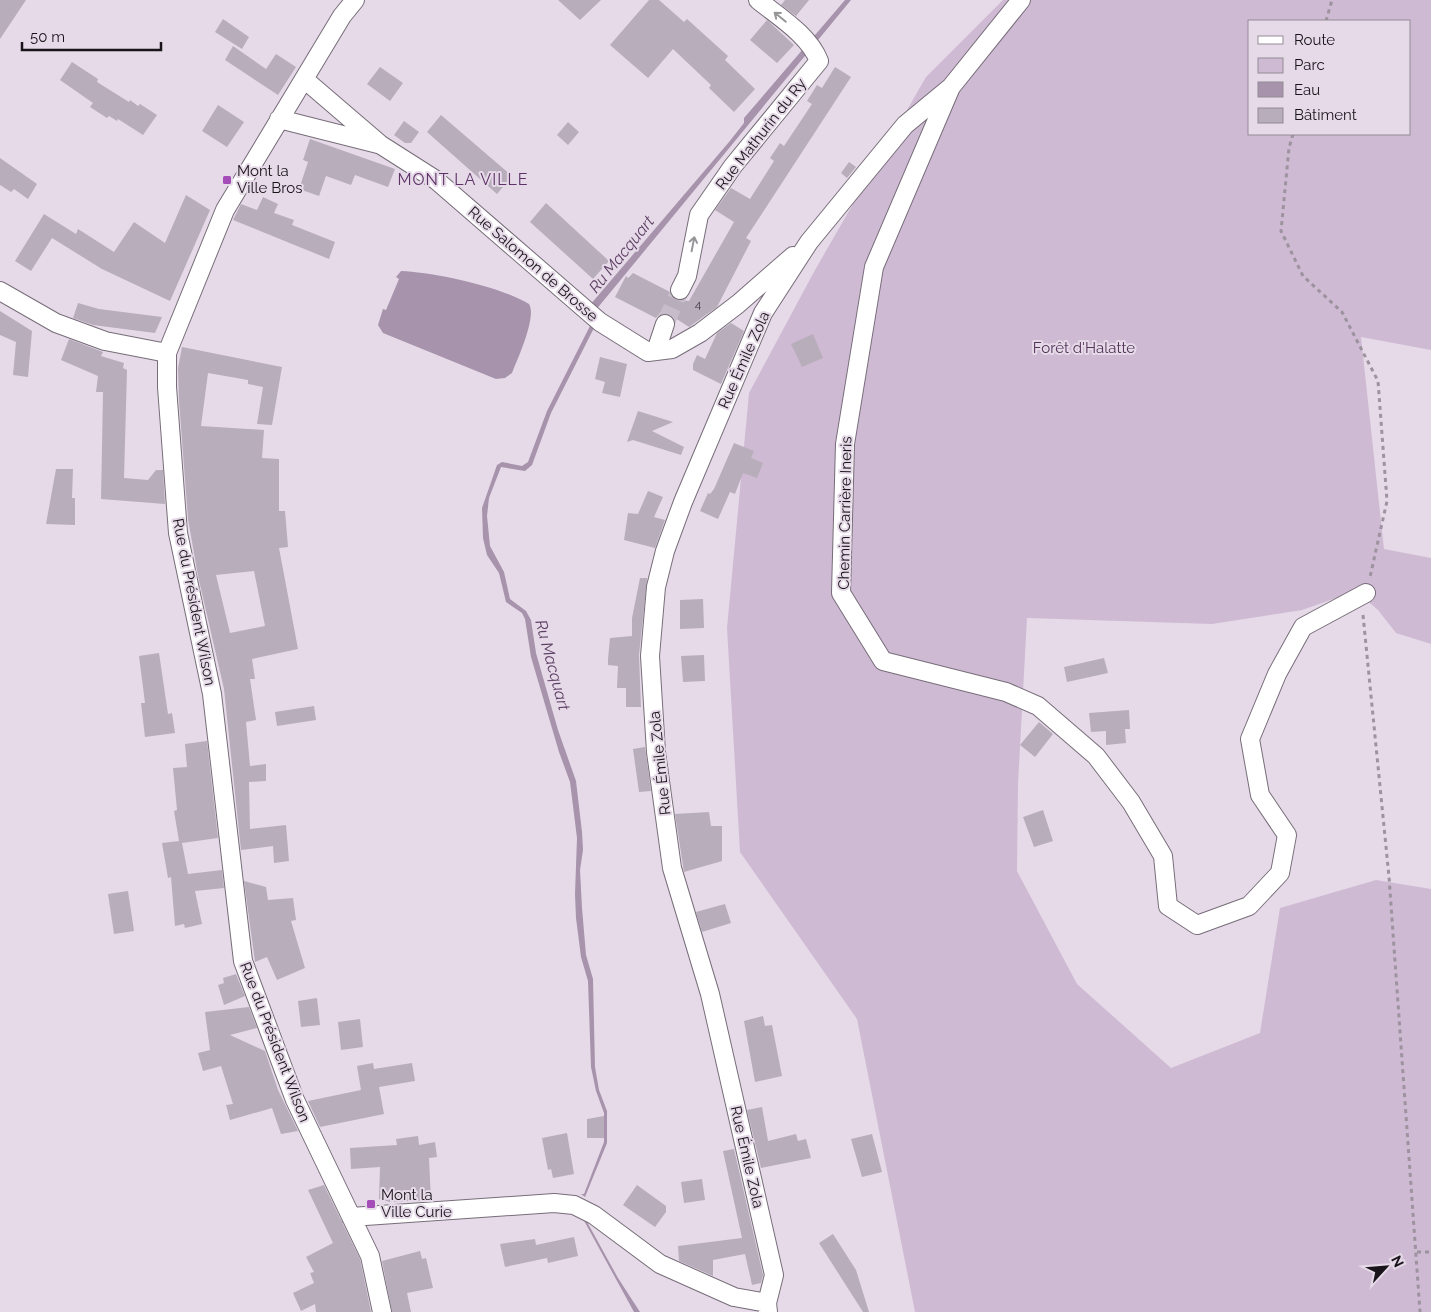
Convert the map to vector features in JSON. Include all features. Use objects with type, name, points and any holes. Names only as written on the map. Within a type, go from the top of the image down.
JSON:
[{"type":"street","name":"Rue du Président Wilson","points":[[355,0],[342,16],[225,210],[167,353],[167,388],[178,534],[212,694],[243,961],[295,1100],[370,1256],[382,1312]]},
{"type":"street","name":"Rue Mathurin du Ry","points":[[680,290],[687,276],[699,215],[733,166],[819,61],[816,54],[801,35],[758,0]]},
{"type":"street","points":[[665,324],[656,351],[672,348],[700,333],[738,304],[809,242],[905,125],[951,87],[1021,0]]},
{"type":"street","name":"Rue Salomon de Brosse","points":[[304,79],[382,145],[436,180],[600,322],[648,352],[656,351]]},
{"type":"street","name":"Chemin Carrière Ineris","points":[[951,87],[874,267],[845,444],[841,593],[883,661],[1006,692],[1038,706],[1096,756],[1131,802],[1163,856],[1168,906],[1197,926],[1249,906],[1280,873],[1287,835],[1260,795],[1250,739],[1276,674],[1303,628],[1366,593]]},
{"type":"street","name":"Rue Salomon de Brosse","points":[[279,119],[382,145]]},
{"type":"street","name":"Rue Émile Zola","points":[[767,1307],[774,1275],[710,994],[672,868],[656,752],[650,656],[656,587],[665,551],[683,502],[763,313],[809,242]]},
{"type":"street","points":[[0,292],[56,323],[72,329],[105,341],[167,353]]},
{"type":"street","points":[[351,1217],[554,1204],[574,1205],[594,1215],[660,1264],[734,1297],[767,1307]]},
{"type":"path","points":[[1326,20],[1332,0]]},
{"type":"path","points":[[1293,135],[1289,148],[1281,231],[1303,276],[1342,312],[1378,381],[1387,501],[1362,610],[1389,877],[1420,1312]]},
{"type":"path","points":[[1417,1252],[1431,1252]]},
{"type":"green space","name":"Forêt d'Halatte","points":[[1003,0],[1431,0],[1431,350],[1361,337],[1384,549],[1431,558],[1431,644],[1396,633],[1378,610],[1356,591],[1302,610],[1212,624],[1027,618],[1018,784],[1017,871],[1077,984],[1171,1068],[1260,1033],[1280,908],[1376,880],[1431,889],[1431,1312],[915,1312],[857,1019],[740,852],[727,628],[749,393],[815,270],[926,77]]},
{"type":"water","points":[[845,0],[851,0],[595,311],[590,305],[729,142],[744,123],[744,118]]},
{"type":"water","points":[[401,271],[431,274],[485,286],[529,304],[531,318],[529,327],[512,373],[505,378],[496,379],[383,333],[378,325],[383,309],[386,310],[399,279],[396,277]]},
{"type":"water","points":[[591,324],[595,326],[551,413],[532,465],[525,471],[501,467],[489,498],[487,516],[490,546],[504,572],[510,599],[526,611],[531,620],[536,653],[558,730],[576,781],[582,832],[583,850],[580,870],[586,955],[593,979],[595,1067],[599,1090],[607,1111],[607,1143],[585,1197],[581,1194],[584,1194],[604,1142],[604,1113],[596,1091],[591,1067],[588,981],[581,957],[576,918],[577,838],[570,782],[559,752],[531,657],[525,619],[522,613],[506,602],[499,573],[487,555],[483,538],[482,508],[497,465],[502,462],[522,466],[528,462],[547,411]]},
{"type":"water","points":[[582,1217],[586,1220],[618,1278],[640,1312],[634,1312]]},
{"type":"building","points":[[0,0],[26,0],[0,39]]},
{"type":"building","points":[[558,0],[601,0],[580,20]]},
{"type":"building","points":[[649,0],[659,0],[684,22],[687,19],[728,56],[725,60],[755,89],[734,112],[709,88],[711,85],[673,49],[648,78],[610,45]]},
{"type":"building","points":[[785,0],[809,0],[796,16],[781,5]]},
{"type":"building","points":[[223,19],[249,37],[242,49],[215,32]]},
{"type":"building","points":[[767,20],[794,45],[777,63],[750,40]]},
{"type":"building","points":[[233,46],[266,69],[276,54],[296,67],[278,95],[225,60]]},
{"type":"building","points":[[72,62],[98,79],[97,82],[129,102],[130,100],[138,106],[140,104],[157,115],[143,135],[118,119],[117,121],[109,116],[107,118],[90,107],[93,103],[60,80]]},
{"type":"building","points":[[380,67],[403,83],[390,101],[367,84]]},
{"type":"building","points":[[835,67],[851,77],[746,238],[751,241],[717,307],[689,327],[669,314],[661,312],[656,318],[615,297],[626,276],[628,278],[633,273],[670,292],[676,300],[689,301],[734,222],[715,210],[731,188],[750,199],[774,161],[770,158],[780,143],[784,146],[812,104],[807,101],[817,85],[822,88]]},
{"type":"building","points":[[218,105],[244,122],[227,147],[202,131]]},
{"type":"building","points":[[441,115],[512,176],[497,194],[427,132]]},
{"type":"building","points":[[404,121],[419,132],[411,143],[405,143],[394,135]]},
{"type":"building","points":[[568,122],[579,132],[568,145],[557,135]]},
{"type":"building","points":[[310,139],[395,169],[388,187],[355,175],[351,185],[326,176],[319,196],[299,189],[308,162],[303,160]]},
{"type":"building","points":[[0,158],[37,184],[28,199],[14,189],[11,192],[0,185]]},
{"type":"building","points":[[849,162],[856,167],[847,178],[841,173]]},
{"type":"building","points":[[186,195],[210,210],[170,301],[102,269],[52,238],[31,271],[15,261],[44,214],[76,234],[78,229],[114,252],[134,222],[165,243]]},
{"type":"building","points":[[263,197],[278,204],[274,213],[294,220],[292,225],[335,242],[329,259],[233,220],[241,204],[257,210]]},
{"type":"building","points":[[546,203],[609,261],[593,279],[530,222]]},
{"type":"building","points":[[78,303],[99,309],[162,317],[155,333],[93,325],[73,318]]},
{"type":"building","points":[[0,311],[32,331],[28,377],[13,375],[16,342],[0,335]]},
{"type":"building","points":[[731,323],[744,331],[721,384],[693,370],[693,364],[697,355],[705,359],[717,333]]},
{"type":"building","points":[[813,334],[823,358],[802,367],[791,344]]},
{"type":"building","points":[[69,339],[103,352],[101,356],[124,363],[123,368],[127,370],[124,478],[148,480],[156,470],[163,470],[165,504],[101,499],[103,392],[96,392],[98,376],[61,360]]},
{"type":"building","points":[[182,347],[282,367],[272,425],[257,424],[263,387],[248,384],[248,380],[208,373],[201,426],[264,430],[262,458],[279,459],[279,511],[285,511],[288,547],[279,548],[298,649],[252,659],[255,679],[250,679],[256,720],[246,722],[250,766],[266,764],[266,781],[249,782],[250,829],[286,825],[289,861],[274,863],[273,846],[241,850],[224,689],[198,576],[188,519],[178,368]],"holes":[[[254,571],[265,626],[230,633],[216,575]]]},
{"type":"building","points":[[600,357],[627,364],[620,397],[602,393],[605,382],[595,379]]},
{"type":"building","points":[[638,411],[673,422],[652,431],[684,447],[681,455],[633,440],[627,442]]},
{"type":"building","points":[[734,443],[754,451],[751,458],[763,463],[757,478],[743,473],[735,494],[730,492],[718,519],[700,511],[708,493],[710,494],[714,489]]},
{"type":"building","points":[[56,469],[73,469],[72,498],[75,498],[75,525],[46,524]]},
{"type":"building","points":[[648,491],[663,497],[654,517],[665,520],[655,548],[624,540],[628,513],[638,514]]},
{"type":"building","points":[[640,578],[647,578],[639,655],[641,707],[626,707],[626,688],[617,688],[618,666],[608,665],[610,638],[632,636],[632,618]]},
{"type":"building","points":[[703,599],[704,628],[680,629],[680,600]]},
{"type":"building","points":[[159,653],[168,714],[172,713],[175,733],[145,737],[141,703],[145,703],[139,656]]},
{"type":"building","points":[[704,655],[705,681],[683,682],[681,656]]},
{"type":"building","points":[[1104,658],[1108,673],[1067,682],[1064,667]]},
{"type":"building","points":[[314,706],[316,720],[277,726],[275,712]]},
{"type":"building","points":[[1129,710],[1130,729],[1125,729],[1126,743],[1106,745],[1106,731],[1091,732],[1089,713]]},
{"type":"building","points":[[1039,722],[1053,734],[1035,757],[1020,745]]},
{"type":"building","points":[[207,741],[218,838],[182,843],[188,874],[222,870],[224,888],[195,891],[202,924],[185,928],[184,924],[175,926],[171,877],[168,878],[162,843],[179,841],[174,811],[177,810],[173,768],[187,767],[185,744]]},
{"type":"building","points":[[645,747],[651,791],[639,792],[633,749]]},
{"type":"building","points":[[1043,810],[1053,841],[1034,847],[1023,817]]},
{"type":"building","points":[[709,812],[711,826],[722,826],[722,861],[684,872],[675,814]]},
{"type":"building","points":[[244,881],[266,887],[268,900],[293,898],[296,920],[291,921],[305,968],[277,980],[267,957],[255,962]]},
{"type":"building","points":[[128,891],[134,931],[114,934],[108,894]]},
{"type":"building","points":[[725,904],[731,923],[702,932],[696,912]]},
{"type":"building","points":[[236,974],[245,996],[224,1005],[218,985],[224,983],[223,978]]},
{"type":"building","points":[[317,998],[320,1025],[301,1027],[298,1001]]},
{"type":"building","points":[[249,1007],[257,1028],[230,1035],[265,1051],[278,1090],[298,1131],[281,1134],[272,1108],[230,1120],[226,1105],[233,1104],[221,1066],[203,1071],[198,1053],[210,1050],[205,1012]]},
{"type":"building","points":[[763,1016],[765,1026],[772,1025],[782,1076],[755,1082],[744,1021]]},
{"type":"building","points":[[360,1019],[363,1047],[341,1050],[338,1022]]},
{"type":"building","points":[[373,1063],[374,1069],[412,1063],[415,1081],[379,1087],[384,1114],[320,1127],[308,1101],[361,1090],[357,1066]]},
{"type":"building","points":[[762,1107],[768,1141],[796,1134],[798,1141],[806,1139],[811,1158],[761,1168],[747,1110]]},
{"type":"building","points":[[604,1116],[604,1138],[587,1138],[587,1119]]},
{"type":"building","points":[[567,1133],[574,1174],[553,1178],[551,1169],[548,1170],[542,1138]]},
{"type":"building","points":[[872,1134],[882,1172],[862,1177],[851,1139]]},
{"type":"building","points":[[418,1136],[419,1145],[435,1142],[437,1157],[429,1158],[431,1200],[390,1202],[379,1199],[380,1167],[351,1169],[350,1148],[397,1145],[396,1139]]},
{"type":"building","points":[[734,1149],[763,1275],[761,1283],[752,1285],[745,1254],[713,1260],[713,1276],[679,1261],[678,1246],[742,1238],[723,1151]]},
{"type":"building","points":[[702,1179],[705,1200],[684,1203],[681,1182]]},
{"type":"building","points":[[324,1185],[360,1259],[371,1312],[316,1312],[315,1304],[301,1311],[293,1293],[314,1283],[310,1273],[314,1272],[306,1257],[333,1243],[308,1190]]},
{"type":"building","points":[[637,1185],[666,1206],[666,1212],[655,1227],[623,1205]]},
{"type":"building","points":[[833,1234],[856,1270],[869,1312],[863,1312],[819,1243]]},
{"type":"building","points":[[574,1237],[578,1256],[548,1263],[547,1258],[505,1267],[500,1244],[535,1239],[536,1245]]},
{"type":"building","points":[[420,1251],[422,1259],[426,1258],[433,1288],[407,1293],[411,1312],[392,1312],[382,1261]]},
{"type":"tunnel","points":[[665,324],[680,290]]},
{"type":"place","name":"Mont la Ville Bros","points":[[227,180]]},
{"type":"place","name":"Mont la Ville Curie","points":[[371,1204]]},
{"type":"district","name":"MONT LA VILLE","points":[[463,179]]},
{"type":"water label","name":"Ru Macquart","points":[[621,254]]},
{"type":"water label","name":"Ru Macquart","points":[[553,665]]}]
